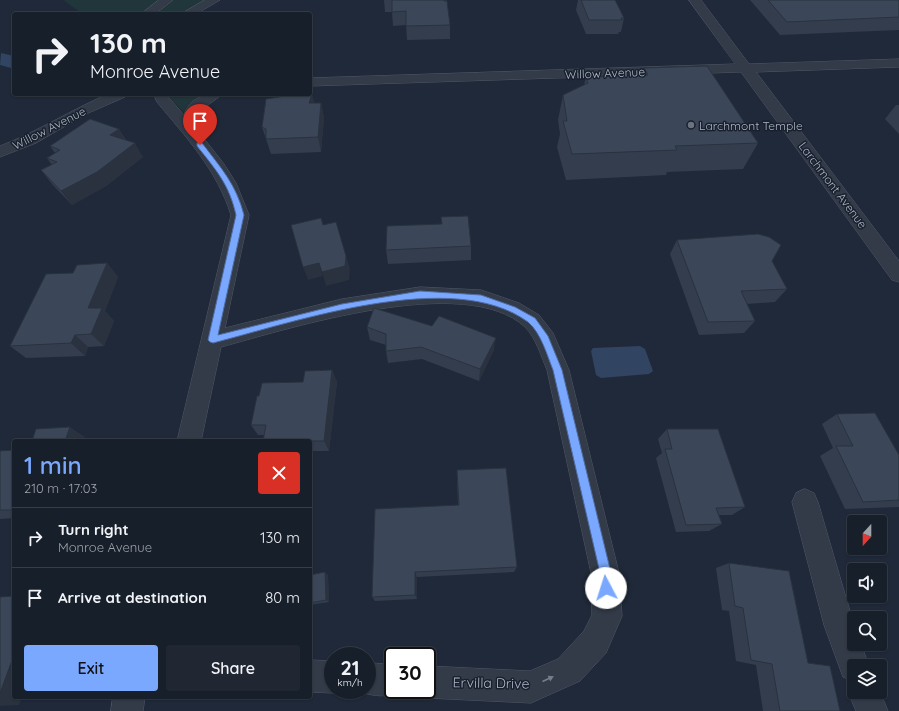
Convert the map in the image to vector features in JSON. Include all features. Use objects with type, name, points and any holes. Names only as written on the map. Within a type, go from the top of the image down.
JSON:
[{"type":"street","points":[[150,12],[167,0]]},
{"type":"street","points":[[191,12],[214,0]]},
{"type":"street","name":"Larchmont Avenue","points":[[695,0],[896,265]]},
{"type":"street","name":"Willow Avenue","points":[[312,82],[899,63]]},
{"type":"street","name":"Willow Avenue","points":[[0,152],[30,140],[81,111],[115,96]]},
{"type":"street","points":[[161,96],[162,99],[228,181],[236,198],[240,215],[189,439]]},
{"type":"street","points":[[190,133],[189,116],[192,110],[205,99],[212,96]]},
{"type":"street","name":"Ervilla Drive","points":[[213,340],[342,307],[420,295],[481,298],[512,309],[532,321],[545,339],[558,370],[605,573],[607,616],[595,642],[569,670],[531,687],[436,682]]},
{"type":"street","points":[[805,502],[839,625],[851,659]]},
{"type":"street","points":[[312,676],[324,677]]},
{"type":"street","points":[[127,711],[129,699]]},
{"type":"street","points":[[867,699],[872,711]]},
{"type":"green space","points":[[63,0],[211,0],[188,12],[80,12]]},
{"type":"green space","points":[[170,96],[203,96],[196,100],[186,114]]},
{"type":"water","points":[[1,53],[12,56],[12,67],[0,65]]},
{"type":"water","points":[[640,346],[645,349],[653,371],[649,374],[601,378],[596,375],[591,351],[593,348]]},
{"type":"building","points":[[392,0],[447,1],[450,25],[406,26],[406,11],[392,12]]},
{"type":"building","points":[[581,0],[615,0],[624,18],[621,18],[622,20],[589,20]]},
{"type":"building","points":[[768,0],[899,0],[899,17],[787,22]]},
{"type":"building","points":[[707,66],[758,143],[675,146],[677,150],[572,154],[563,121],[567,121],[563,95],[588,83],[586,77],[648,75],[644,68]]},
{"type":"building","points":[[285,96],[311,96],[309,103],[321,103],[318,137],[266,139],[266,129],[262,127],[266,99]]},
{"type":"building","points":[[90,119],[119,129],[110,135],[135,143],[97,172],[61,191],[41,170],[57,162],[47,158],[60,150],[50,146]]},
{"type":"building","points":[[468,216],[471,246],[386,250],[387,226],[442,224],[441,217]]},
{"type":"building","points":[[321,218],[323,225],[336,222],[346,256],[345,266],[322,272],[319,263],[303,267],[291,225]]},
{"type":"building","points":[[758,234],[769,237],[781,245],[772,261],[787,289],[741,291],[755,321],[708,322],[677,240]]},
{"type":"building","points":[[107,263],[88,308],[102,308],[91,334],[75,335],[71,343],[10,346],[46,274],[73,273],[77,265]]},
{"type":"building","points":[[374,308],[432,326],[439,316],[496,338],[480,369],[421,347],[386,351],[386,334],[367,327]]},
{"type":"building","points":[[332,370],[324,441],[312,441],[312,439],[263,439],[266,425],[251,425],[257,396],[259,396],[262,383],[303,382],[305,371]]},
{"type":"building","points":[[875,413],[899,455],[899,500],[863,502],[836,446],[853,446],[837,414]]},
{"type":"building","points":[[70,427],[66,439],[33,439],[36,429]]},
{"type":"building","points":[[667,429],[718,429],[745,507],[716,508],[722,524],[686,525],[665,449],[672,449]]},
{"type":"building","points":[[12,450],[11,510],[0,510],[0,451]]},
{"type":"building","points":[[506,468],[517,567],[415,572],[415,595],[372,597],[375,509],[459,505],[457,470]]},
{"type":"building","points":[[729,563],[789,571],[808,663],[830,666],[840,711],[780,711],[772,664],[751,660],[743,608],[735,606]]},
{"type":"building","points":[[325,572],[326,600],[312,603],[312,575]]},
{"type":"building","points":[[12,596],[12,660],[0,693],[0,597]]},
{"type":"place","name":"Larchmont Temple","points":[[691,125]]},
{"type":"route","points":[[200,145],[228,181],[236,198],[240,215],[213,340],[342,307],[420,295],[481,298],[512,309],[532,321],[545,339],[558,370],[605,573],[606,588]]}]
